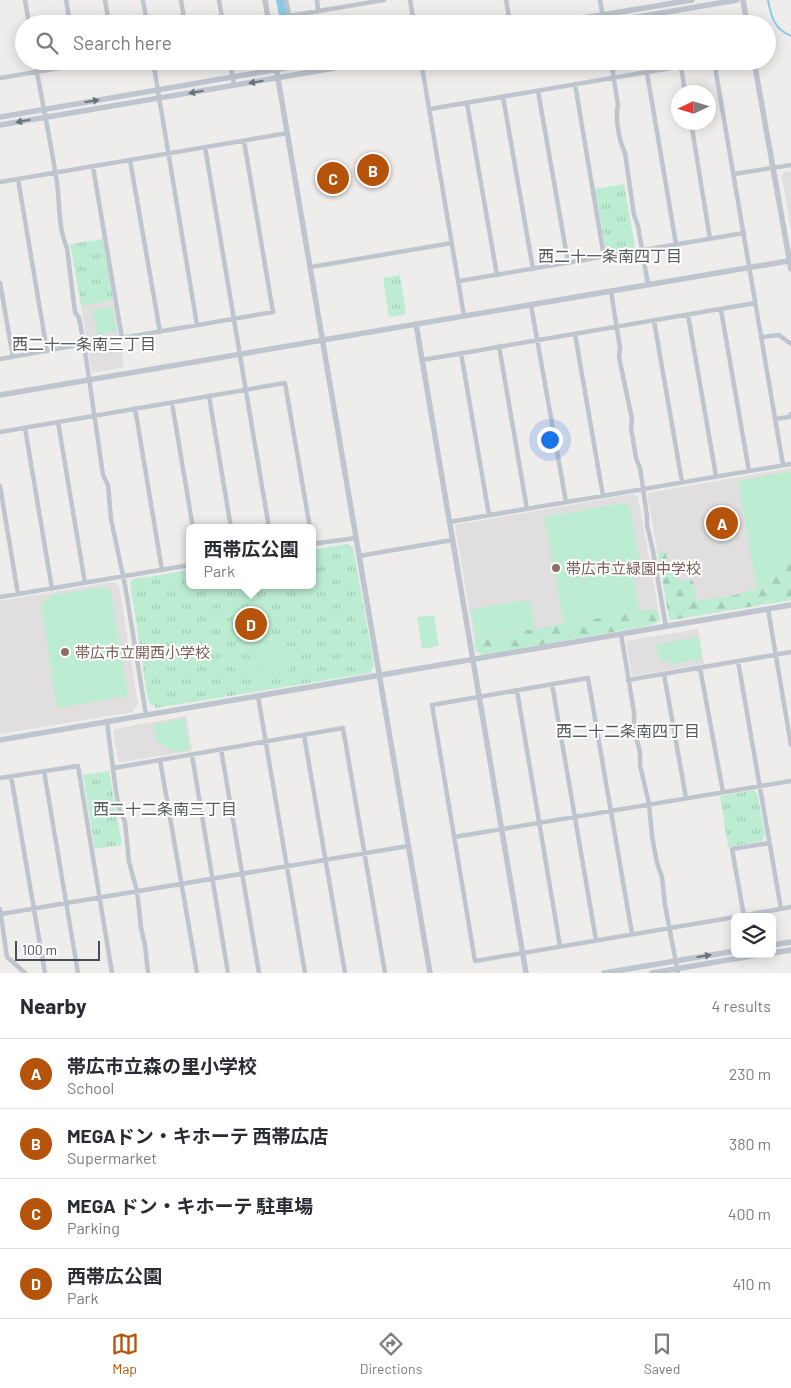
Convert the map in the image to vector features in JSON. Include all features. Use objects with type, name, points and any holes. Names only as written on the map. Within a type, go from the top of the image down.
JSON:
[{"type":"street","points":[[25,0],[28,15]]},
{"type":"street","points":[[66,0],[68,15]]},
{"type":"street","points":[[105,0],[108,15]]},
{"type":"street","points":[[143,0],[146,15]]},
{"type":"street","points":[[181,0],[184,15]]},
{"type":"street","points":[[219,0],[222,15]]},
{"type":"street","points":[[265,0],[268,15]]},
{"type":"street","points":[[286,0],[289,15]]},
{"type":"street","points":[[317,0],[318,11]]},
{"type":"street","points":[[295,15],[384,0]]},
{"type":"street","points":[[410,0],[412,15]]},
{"type":"street","points":[[506,0],[508,15]]},
{"type":"street","points":[[600,0],[602,15],[692,0],[693,7]]},
{"type":"street","points":[[648,15],[737,0]]},
{"type":"street","points":[[743,0],[746,15]]},
{"type":"street","points":[[0,78],[46,70]]},
{"type":"street","points":[[155,70],[167,154],[197,325]]},
{"type":"street","points":[[231,70],[234,85]]},
{"type":"street","points":[[0,116],[277,70],[430,973]]},
{"type":"street","points":[[0,125],[324,70]]},
{"type":"street","points":[[423,70],[464,316]]},
{"type":"street","points":[[612,70],[622,147],[626,153],[634,215],[638,226],[648,285]]},
{"type":"street","points":[[430,109],[664,70]]},
{"type":"street","points":[[682,70],[685,85]]},
{"type":"street","points":[[715,70],[783,465]]},
{"type":"street","points":[[756,70],[788,261],[791,269]]},
{"type":"street","points":[[37,72],[59,198],[58,210],[63,239],[67,248],[76,312],[84,344],[103,475],[108,484],[111,519],[123,577],[146,715]]},
{"type":"street","points":[[647,73],[676,244]]},
{"type":"street","points":[[575,84],[604,256]]},
{"type":"street","points":[[538,91],[568,262]]},
{"type":"street","points":[[503,96],[533,269]]},
{"type":"street","points":[[467,103],[497,275]]},
{"type":"street","points":[[692,130],[710,239]]},
{"type":"street","points":[[0,182],[288,133]]},
{"type":"street","points":[[93,167],[122,338],[234,320],[273,312],[244,141]]},
{"type":"street","points":[[205,147],[269,524]]},
{"type":"street","points":[[130,160],[160,332]]},
{"type":"street","points":[[734,174],[791,165]]},
{"type":"street","points":[[18,179],[47,351]]},
{"type":"street","points":[[459,281],[744,233]]},
{"type":"street","points":[[311,267],[452,243]]},
{"type":"street","points":[[0,395],[788,261]]},
{"type":"street","points":[[0,283],[13,357]]},
{"type":"street","points":[[611,291],[620,348],[619,357],[632,419],[631,428],[644,489],[648,516],[647,525],[666,627]]},
{"type":"street","points":[[422,360],[756,303]]},
{"type":"street","points":[[531,305],[566,502]]},
{"type":"street","points":[[721,310],[749,471]]},
{"type":"street","points":[[688,315],[716,476]]},
{"type":"street","points":[[654,321],[682,482]]},
{"type":"street","points":[[416,324],[526,973]]},
{"type":"street","points":[[575,334],[603,496]]},
{"type":"street","points":[[761,337],[779,335],[791,344]]},
{"type":"street","points":[[0,359],[84,344]]},
{"type":"street","points":[[499,346],[527,508]]},
{"type":"street","points":[[461,353],[489,515]]},
{"type":"street","points":[[0,432],[285,383],[309,524]]},
{"type":"street","points":[[209,396],[230,524]]},
{"type":"street","points":[[172,403],[192,524]]},
{"type":"street","points":[[134,408],[162,570]]},
{"type":"street","points":[[775,419],[789,417],[791,414]]},
{"type":"street","points":[[58,422],[85,583]]},
{"type":"street","points":[[25,428],[52,589]]},
{"type":"street","points":[[449,522],[791,464]]},
{"type":"street","points":[[0,486],[18,594]]},
{"type":"street","points":[[316,543],[356,538]]},
{"type":"street","points":[[359,556],[452,540]]},
{"type":"street","points":[[0,597],[186,566]]},
{"type":"street","points":[[0,740],[791,605]]},
{"type":"street","points":[[768,609],[791,745]]},
{"type":"street","points":[[621,634],[634,712],[634,729],[640,752],[640,765],[650,804],[652,836],[657,863],[662,877],[665,905],[678,971]]},
{"type":"street","points":[[628,680],[791,652]]},
{"type":"street","points":[[738,661],[781,909]]},
{"type":"street","points":[[700,668],[723,792]]},
{"type":"street","points":[[664,674],[686,798]]},
{"type":"street","points":[[632,934],[588,678],[432,705],[475,961],[731,918]]},
{"type":"street","points":[[552,684],[596,940]]},
{"type":"street","points":[[517,691],[560,946]]},
{"type":"street","points":[[258,696],[305,973]]},
{"type":"street","points":[[107,722],[119,808],[124,822],[129,862],[137,891],[140,928],[145,945],[148,973]]},
{"type":"street","points":[[114,768],[343,728],[385,973]]},
{"type":"street","points":[[304,735],[345,973]]},
{"type":"street","points":[[221,750],[259,973]]},
{"type":"street","points":[[192,755],[228,973]]},
{"type":"street","points":[[160,760],[197,973]]},
{"type":"street","points":[[0,778],[78,766],[112,973]]},
{"type":"street","points":[[44,771],[78,973]]},
{"type":"street","points":[[11,776],[45,973]]},
{"type":"street","points":[[454,838],[791,781]]},
{"type":"street","points":[[743,913],[732,849],[769,843]]},
{"type":"street","points":[[25,973],[7,957],[0,911],[100,898],[408,846]]},
{"type":"street","points":[[760,913],[791,907]]},
{"type":"street","points":[[776,944],[791,942]]},
{"type":"street","points":[[776,952],[791,950]]},
{"type":"street","points":[[604,973],[731,952]]},
{"type":"street","points":[[652,973],[678,971],[743,958]]},
{"type":"shaded area","points":[[791,171],[791,230],[782,176],[784,172]]},
{"type":"shaded area","points":[[113,300],[124,367],[92,373],[81,306]]},
{"type":"shaded area","points":[[791,468],[791,600],[672,620],[669,618],[647,493]]},
{"type":"shaded area","name":"帯広市立緑園中学校","points":[[633,494],[638,497],[660,620],[652,625],[476,651],[455,525]]},
{"type":"shaded area","name":"帯広市立開西小学校","points":[[113,582],[119,586],[138,703],[133,712],[0,734],[0,601]]},
{"type":"shaded area","points":[[698,629],[704,664],[632,676],[626,641]]},
{"type":"shaded area","points":[[186,716],[192,751],[121,762],[118,760],[113,732],[115,729]]},
{"type":"green space","points":[[624,184],[635,248],[606,253],[595,189]]},
{"type":"green space","points":[[103,239],[113,300],[81,306],[70,244]]},
{"type":"green space","points":[[400,275],[406,314],[389,317],[383,278]]},
{"type":"green space","points":[[112,307],[116,332],[97,335],[93,310]]},
{"type":"green space","points":[[791,471],[791,560],[775,564],[768,586],[757,589],[738,481]]},
{"type":"green space","points":[[624,503],[630,506],[642,576],[634,577],[639,611],[564,624],[544,517]]},
{"type":"green space","points":[[346,544],[353,547],[374,665],[370,673],[156,708],[148,701],[130,583],[133,579],[186,571],[186,589],[316,589],[316,549]]},
{"type":"green space","points":[[658,553],[666,554],[670,572],[680,581],[690,579],[693,581],[697,601],[735,595],[768,586],[775,564],[791,560],[791,600],[672,620],[669,618]]},
{"type":"green space","points":[[104,587],[111,591],[128,696],[57,708],[41,605],[51,595]]},
{"type":"green space","points":[[530,600],[535,628],[476,638],[471,609]]},
{"type":"green space","points":[[653,609],[658,612],[660,620],[652,625],[482,655],[476,651],[474,642],[480,638]]},
{"type":"green space","points":[[434,615],[439,646],[422,649],[417,617]]},
{"type":"green space","points":[[699,637],[702,659],[670,664],[669,660],[660,661],[657,644]]},
{"type":"green space","points":[[285,639],[291,670],[259,676],[253,644]]},
{"type":"green space","points":[[184,719],[190,749],[175,752],[156,741],[153,724]]},
{"type":"green space","points":[[109,771],[122,845],[95,849],[83,775]]},
{"type":"green space","points":[[753,790],[757,793],[765,835],[762,841],[728,847],[720,796]]},
{"type":"waterway","points":[[281,0],[284,15]]},
{"type":"waterway","points":[[768,0],[772,15]]},
{"type":"waterway","points":[[776,24],[791,36]]},
{"type":"place","name":"MEGAドン・キホーテ 西帯広店","points":[[373,170]]},
{"type":"place","name":"MEGA ドン・キホーテ 駐車場","points":[[333,178]]},
{"type":"place","name":"帯広市立森の里小学校","points":[[722,523]]},
{"type":"place","name":"帯広市立緑園中学校","points":[[556,568]]},
{"type":"place","name":"西帯広公園","points":[[251,624]]},
{"type":"place","name":"帯広市立開西小学校","points":[[65,652]]},
{"type":"district","name":"西二十一条南四丁目","points":[[610,255]]},
{"type":"district","name":"西二十一条南三丁目","points":[[84,343]]},
{"type":"district","name":"西二十二条南四丁目","points":[[628,730]]},
{"type":"district","name":"西二十二条南三丁目","points":[[165,808]]}]
